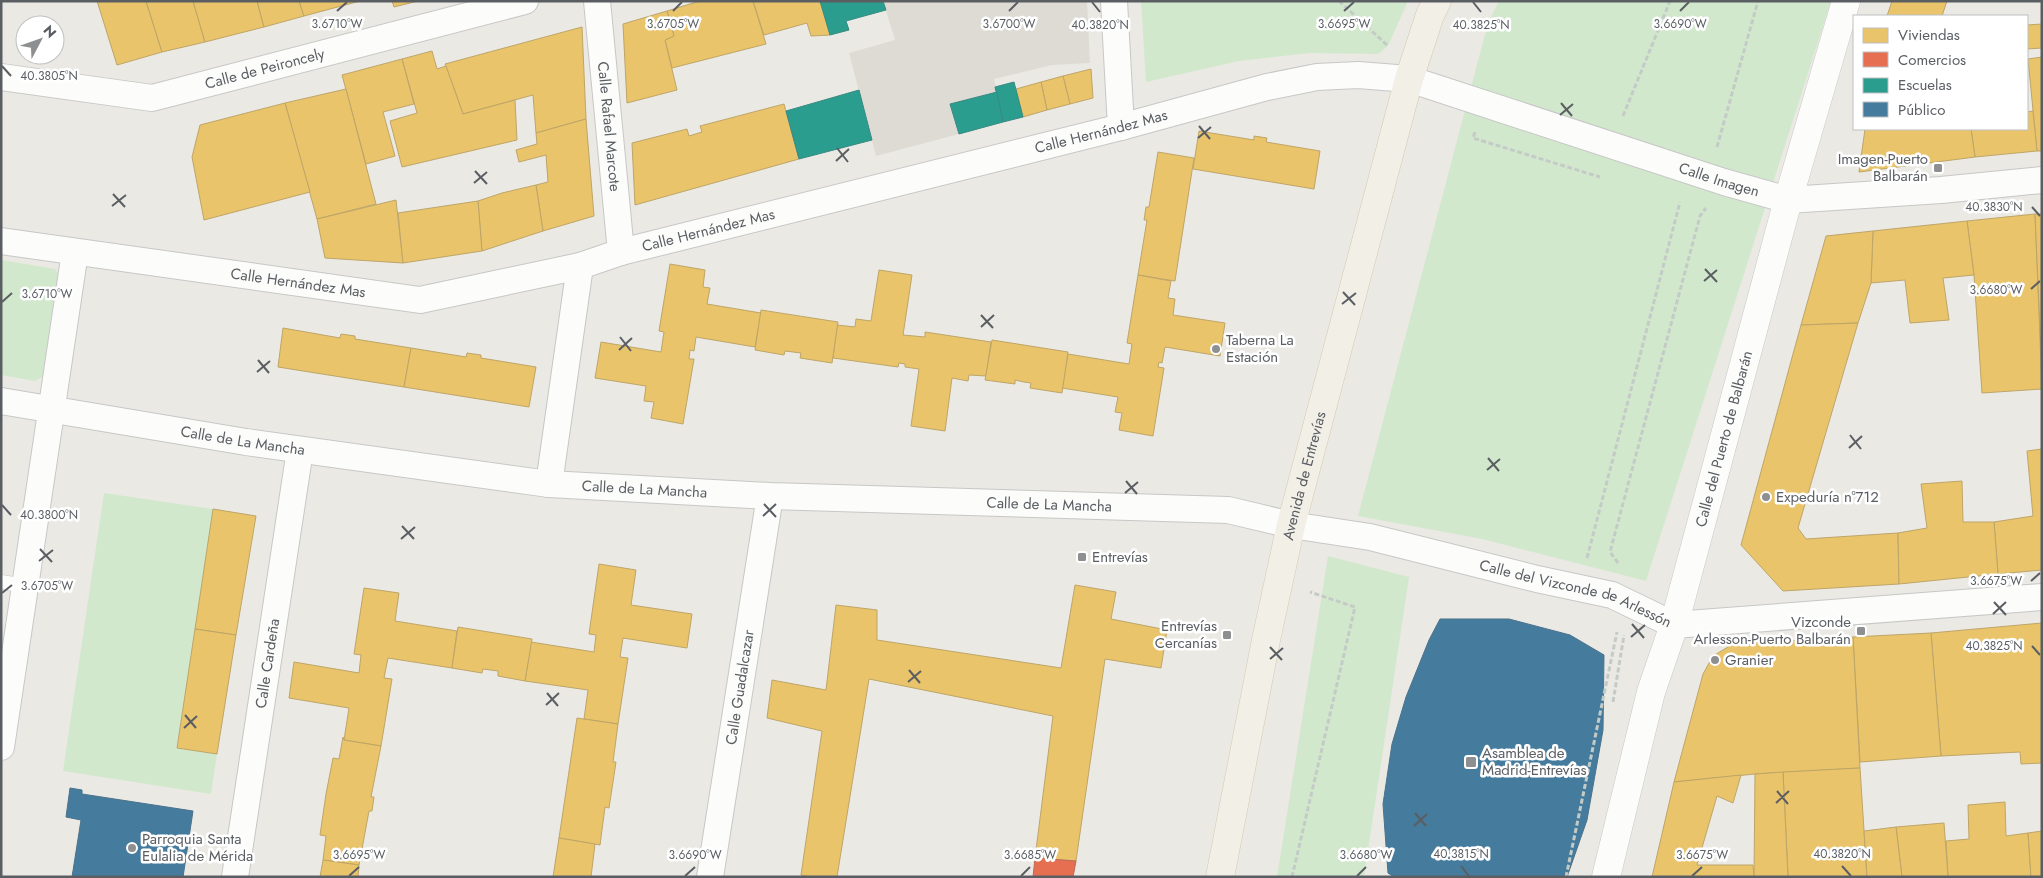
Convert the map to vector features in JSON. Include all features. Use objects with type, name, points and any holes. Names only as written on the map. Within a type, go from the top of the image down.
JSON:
[{"type":"main road","name":"Avenida de Entrevías","points":[[1220,877],[1279,581],[1292,525],[1409,80],[1430,15],[1437,1]]},
{"type":"street","name":"Calle de Peironcely","points":[[1,77],[152,98],[525,1]]},
{"type":"street","name":"Calle Rafael Marcote","points":[[597,1],[621,252]]},
{"type":"street","points":[[1114,1],[1121,127]]},
{"type":"street","name":"Calle del Puerto de Balbarán","points":[[1606,877],[1652,692],[1674,625],[1788,200],[1846,1]]},
{"type":"street","name":"Calle Hernández Mas","points":[[1,241],[420,300],[580,266],[621,252],[1121,127],[1267,87],[1317,77],[1358,75],[1409,80]]},
{"type":"street","name":"Calle Imagen","points":[[1409,80],[1724,182],[1788,200],[1941,190],[2042,180]]},
{"type":"street","points":[[1,748],[14,584],[53,409],[75,252]]},
{"type":"street","points":[[549,484],[580,266]]},
{"type":"street","name":"Calle de La Mancha","points":[[1,401],[300,450],[549,484],[770,496],[1228,510],[1292,525]]},
{"type":"street","name":"Calle Cardeña","points":[[235,877],[300,450]]},
{"type":"street","name":"Calle Guadalcazar","points":[[710,877],[770,496]]},
{"type":"street","name":"Calle del Vizconde de Arlessón","points":[[1292,525],[1370,537],[1537,579],[1612,595],[1674,625],[2042,597]]},
{"type":"path","points":[[1339,1],[1388,46]]},
{"type":"path","points":[[1620,123],[1670,1]]},
{"type":"path","points":[[1566,877],[1617,632],[1612,595],[1620,567],[1610,552],[1700,216],[1724,182],[1727,159],[1716,145],[1758,1]]},
{"type":"path","points":[[1476,130],[1473,138],[1606,179]]},
{"type":"path","points":[[1594,564],[1587,559],[1681,202],[1672,199]]},
{"type":"path","points":[[1279,581],[1355,607],[1292,877]]},
{"type":"shaded area","points":[[883,1],[1087,1],[1090,63],[1052,65],[994,79],[997,92],[959,134],[876,156],[849,53],[895,40]]},
{"type":"green space","points":[[1141,1],[1408,1],[1388,46],[1378,54],[1310,53],[1239,61],[1146,82]]},
{"type":"green space","points":[[1499,1],[1831,1],[1646,581],[1482,539],[1358,516],[1488,23]]},
{"type":"green space","points":[[1,260],[55,269],[64,282],[48,374],[35,381],[1,375]]},
{"type":"green space","points":[[104,493],[213,509],[177,748],[217,754],[211,794],[63,771]]},
{"type":"green space","points":[[1328,556],[1409,577],[1364,877],[1277,877]]},
{"type":"building: Viviendas","points":[[97,1],[146,1],[162,52],[117,65]]},
{"type":"building: Viviendas","points":[[146,1],[193,1],[205,42],[162,52]]},
{"type":"building: Viviendas","points":[[193,1],[257,1],[264,27],[205,42]]},
{"type":"building: Viviendas","points":[[257,1],[299,1],[304,16],[264,27]]},
{"type":"building: Viviendas","points":[[299,1],[360,1],[304,16]]},
{"type":"building: Viviendas","points":[[392,1],[418,1],[394,7]]},
{"type":"building: Viviendas","points":[[700,1],[753,1],[766,44],[672,68],[665,40],[674,36],[667,11]]},
{"type":"building: Viviendas","points":[[753,1],[820,1],[830,35],[811,36],[807,23],[764,35]]},
{"type":"building: Viviendas","points":[[1892,1],[1947,1],[1942,15],[1887,15]]},
{"type":"building: Viviendas","points":[[667,11],[674,36],[665,40],[677,90],[627,103],[623,24]]},
{"type":"building: Viviendas","points":[[2042,24],[2042,48],[2028,49],[2028,25]]},
{"type":"building: Viviendas","points":[[582,27],[586,119],[536,133],[533,95],[463,114],[445,64]]},
{"type":"building: Viviendas","points":[[432,51],[437,69],[446,66],[463,114],[515,100],[517,140],[402,167],[390,121],[417,113],[402,59]]},
{"type":"building: Viviendas","points":[[2042,57],[2042,151],[2037,151],[2028,59]]},
{"type":"building: Viviendas","points":[[402,59],[414,104],[383,112],[395,156],[366,164],[342,75]]},
{"type":"building: Viviendas","points":[[1091,69],[1093,98],[1070,104],[1063,76]]},
{"type":"building: Viviendas","points":[[1063,76],[1070,104],[1047,110],[1041,82]]},
{"type":"building: Viviendas","points":[[1041,82],[1047,110],[1023,117],[1016,89]]},
{"type":"building: Viviendas","points":[[346,89],[376,204],[317,219],[285,103]]},
{"type":"building: Viviendas","points":[[285,103],[310,192],[204,220],[192,157],[200,125]]},
{"type":"building: Viviendas","points":[[784,104],[799,159],[635,205],[632,143],[687,129],[689,136],[702,132],[700,126]]},
{"type":"building: Viviendas","points":[[2033,111],[2037,151],[1975,157],[1971,130],[2028,130],[2028,112]]},
{"type":"building: Viviendas","points":[[586,119],[594,216],[543,231],[536,185],[548,182],[546,155],[519,162],[516,150],[537,144],[536,133]]},
{"type":"building: Viviendas","points":[[1865,130],[1971,130],[1975,157],[1859,172]]},
{"type":"building: Viviendas","points":[[1199,131],[1254,140],[1254,136],[1267,138],[1266,142],[1320,151],[1314,189],[1193,169]]},
{"type":"building: Viviendas","points":[[1158,152],[1194,158],[1175,281],[1138,275],[1147,220],[1144,220],[1146,207],[1149,207]]},
{"type":"building: Viviendas","points":[[536,185],[543,231],[482,251],[478,201]]},
{"type":"building: Viviendas","points":[[396,200],[403,263],[325,258],[317,219]]},
{"type":"building: Viviendas","points":[[478,201],[482,251],[403,263],[398,213]]},
{"type":"building: Viviendas","points":[[2035,214],[2042,389],[1982,393],[1974,275],[1967,221]]},
{"type":"building: Viviendas","points":[[2035,214],[2042,214],[2042,374]]},
{"type":"building: Viviendas","points":[[1967,221],[1974,275],[1943,278],[1949,320],[1910,323],[1905,280],[1871,283],[1873,231]]},
{"type":"building: Viviendas","points":[[1873,231],[1871,283],[1858,323],[1801,325],[1826,236]]},
{"type":"building: Viviendas","points":[[670,264],[705,270],[703,287],[710,288],[707,304],[761,313],[755,347],[696,337],[694,351],[690,350],[689,359],[694,359],[683,424],[651,418],[654,402],[644,401],[646,386],[595,378],[601,342],[661,352],[664,332],[659,331]]},
{"type":"building: Viviendas","points":[[879,270],[912,275],[903,335],[925,337],[925,332],[991,342],[986,376],[969,375],[968,381],[952,378],[945,431],[911,426],[919,369],[905,367],[905,364],[899,363],[898,367],[833,358],[837,325],[855,327],[856,319],[871,321]]},
{"type":"building: Viviendas","points":[[1138,275],[1171,281],[1168,298],[1175,299],[1173,315],[1225,323],[1220,356],[1165,347],[1162,363],[1159,362],[1158,367],[1164,368],[1153,436],[1119,430],[1122,413],[1115,412],[1118,397],[1062,388],[1068,354],[1129,364],[1132,344],[1127,343]]},
{"type":"building: Viviendas","points":[[761,310],[838,322],[832,363],[800,358],[801,353],[785,351],[784,355],[755,350]]},
{"type":"building: Viviendas","points":[[1858,323],[1798,528],[1806,539],[1898,533],[1899,584],[1783,591],[1741,545],[1801,325]]},
{"type":"building: Viviendas","points":[[283,328],[340,338],[341,334],[355,336],[355,339],[411,348],[404,387],[278,367]]},
{"type":"building: Viviendas","points":[[992,340],[1068,352],[1062,393],[1030,388],[1031,383],[1015,380],[1015,384],[985,380]]},
{"type":"building: Viviendas","points":[[411,348],[466,357],[467,353],[481,355],[481,358],[536,367],[529,407],[404,387]]},
{"type":"building: Viviendas","points":[[2042,449],[2042,570],[1998,574],[1994,522],[2033,516],[2027,451]]},
{"type":"building: Viviendas","points":[[1962,481],[1963,522],[1994,522],[1998,574],[1899,584],[1898,533],[1927,528],[1921,484]]},
{"type":"building: Viviendas","points":[[213,509],[256,516],[236,635],[195,629]]},
{"type":"building: Viviendas","points":[[599,564],[636,570],[631,605],[692,614],[687,648],[623,638],[620,657],[628,658],[618,724],[584,719],[588,690],[525,681],[531,642],[594,652],[596,635],[589,634]]},
{"type":"building: Viviendas","points":[[1075,585],[1116,592],[1111,619],[1167,630],[1161,668],[1105,659],[1076,861],[1035,858],[1053,716],[869,679],[837,877],[801,875],[822,731],[767,718],[772,680],[826,690],[836,605],[877,610],[877,640],[1061,668]]},
{"type":"building: Viviendas","points":[[364,588],[399,593],[395,621],[457,631],[452,668],[388,658],[384,678],[392,679],[381,746],[344,740],[349,708],[289,698],[294,662],[359,673],[361,655],[354,654]]},
{"type":"building: Viviendas","points":[[2042,623],[2042,763],[2021,764],[2020,752],[1941,756],[1931,633]]},
{"type":"building: Viviendas","points":[[458,627],[532,639],[525,681],[498,676],[498,671],[483,669],[482,673],[452,668]]},
{"type":"building: Viviendas","points":[[195,629],[236,635],[217,754],[177,748]]},
{"type":"building: Viviendas","points":[[1931,633],[1941,756],[1860,762],[1853,637]]},
{"type":"building: Viviendas","points":[[1853,637],[1860,768],[1755,774],[1674,782],[1703,674],[1713,656],[1733,644]]},
{"type":"building: Viviendas","points":[[577,718],[618,724],[613,762],[616,762],[609,808],[605,807],[600,845],[559,838]]},
{"type":"building: Viviendas","points":[[343,737],[344,740],[381,746],[371,797],[374,797],[372,811],[369,811],[359,865],[323,860],[326,836],[320,835],[326,794],[333,758],[339,759]]},
{"type":"building: Viviendas","points":[[1860,768],[1867,877],[1788,877],[1783,772]]},
{"type":"building: Viviendas","points":[[1783,772],[1788,877],[1754,877],[1755,774]]},
{"type":"building: Viviendas","points":[[1741,775],[1733,803],[1717,796],[1697,865],[1753,865],[1754,877],[1652,877],[1674,782]]},
{"type":"building: Viviendas","points":[[2005,802],[2006,836],[2028,833],[2031,877],[1948,877],[1946,841],[1969,839],[1968,805]]},
{"type":"building: Viviendas","points":[[1944,823],[1948,877],[1902,877],[1896,827]]},
{"type":"building: Viviendas","points":[[1896,827],[1902,877],[1867,877],[1864,831]]},
{"type":"building: Viviendas","points":[[2042,831],[2042,877],[2031,877],[2028,833]]},
{"type":"building: Viviendas","points":[[559,838],[595,844],[591,877],[553,877]]},
{"type":"building: Viviendas","points":[[323,860],[359,865],[358,877],[320,877]]},
{"type":"building: Comercios","points":[[1035,858],[1076,861],[1073,877],[1033,877]]},
{"type":"building: Escuelas","points":[[820,1],[883,1],[886,10],[846,21],[849,30],[830,35]]},
{"type":"building: Escuelas","points":[[1014,82],[1023,117],[1003,122],[995,87]]},
{"type":"building: Escuelas","points":[[859,90],[872,140],[799,159],[786,111]]},
{"type":"building: Escuelas","points":[[997,92],[1003,122],[959,134],[950,104]]},
{"type":"building: Público","name":"Asamblea de Madrid-Entrevías","points":[[1440,619],[1509,619],[1570,635],[1604,655],[1603,730],[1587,820],[1567,877],[1394,877],[1388,873],[1383,804],[1392,744],[1406,697],[1429,640]]},
{"type":"building: Público","name":"Parroquia Santa Eulalia de Mérida","points":[[70,788],[82,790],[82,794],[193,811],[183,877],[72,877],[81,820],[66,817]]},
{"type":"place","name":"Imagen-Puerto Balbarán","points":[[1938,168]]},
{"type":"place","name":"Taberna La Estación","points":[[1216,349]]},
{"type":"place","name":"Expeduría nº712","points":[[1766,497]]},
{"type":"place","name":"Entrevías","points":[[1082,557]]},
{"type":"place","name":"Vizconde Arlesson-Puerto Balbarán","points":[[1861,631]]},
{"type":"place","name":"Entrevías Cercanías","points":[[1227,635]]},
{"type":"place","name":"Granier","points":[[1715,660]]},
{"type":"place","name":"Asamblea de Madrid-Entrevías","points":[[1471,762]]},
{"type":"place","name":"Parroquia Santa Eulalia de Mérida","points":[[132,848]]}]
